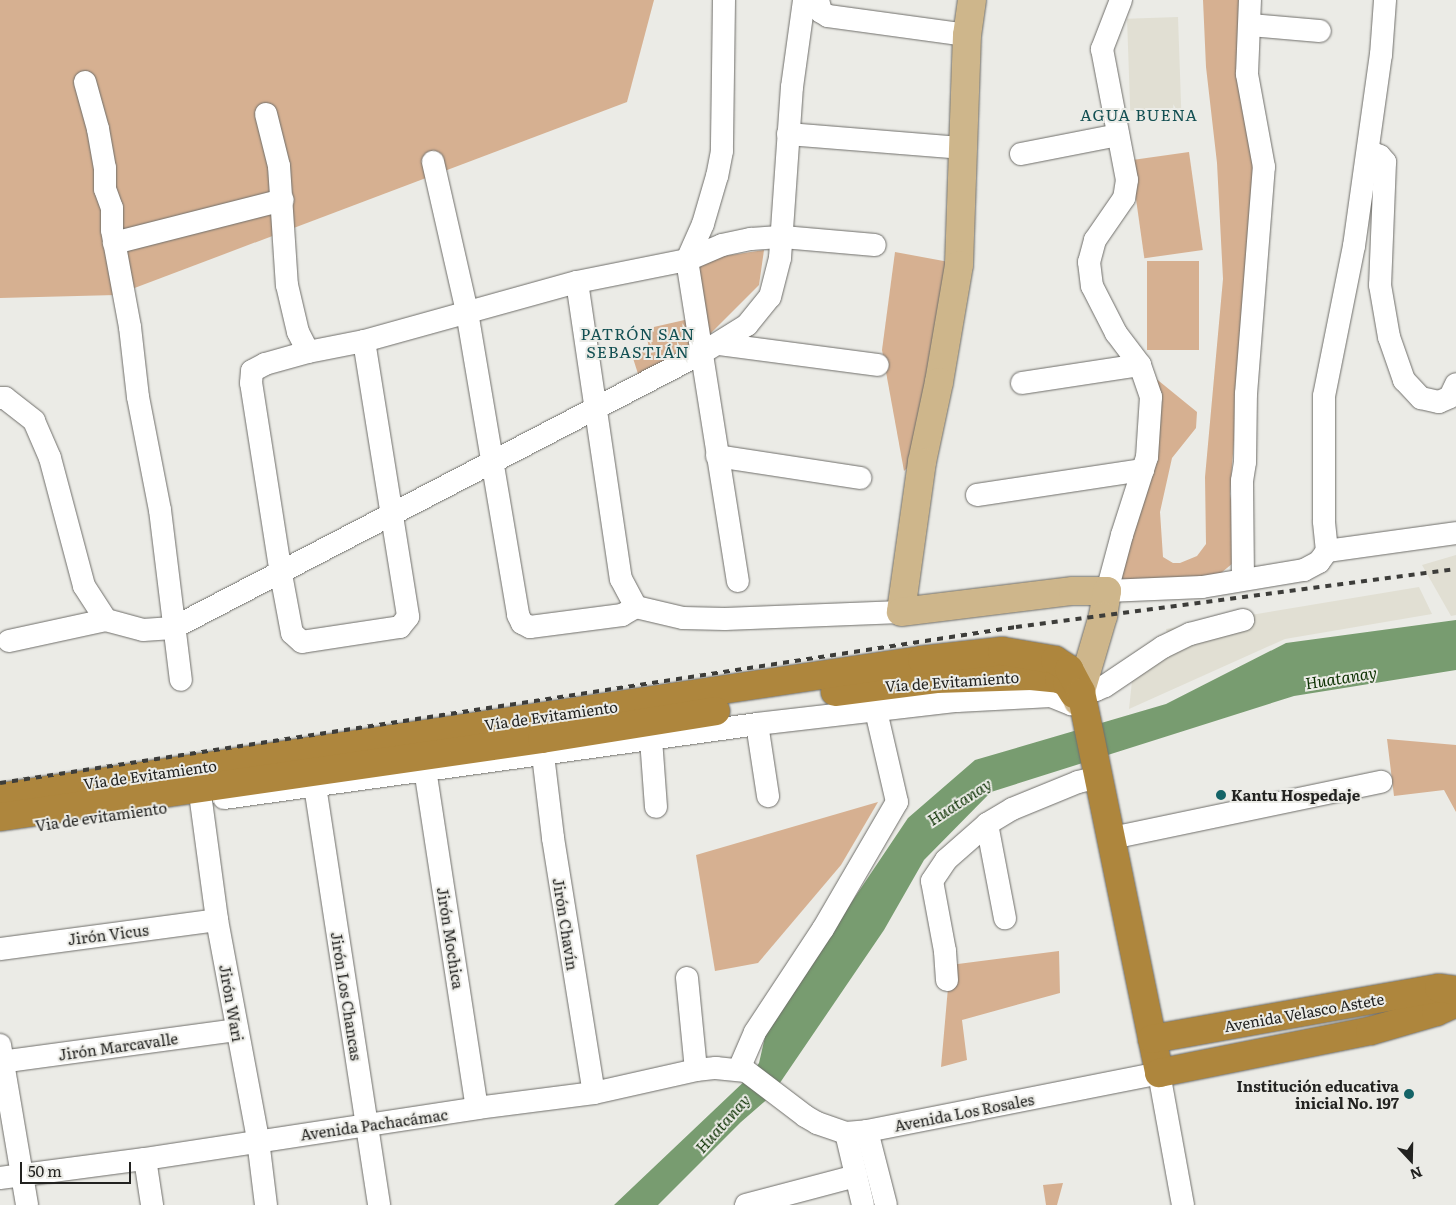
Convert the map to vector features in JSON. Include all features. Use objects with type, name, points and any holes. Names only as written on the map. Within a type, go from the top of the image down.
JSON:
[{"type":"highway","name":"Vía de Evitamiento","points":[[0,797],[922,660],[1002,651],[1055,660],[1070,669],[1084,709]]},
{"type":"highway","name":"Vía de Evitamiento","points":[[0,817],[424,762],[829,693],[936,679],[1023,676],[1059,679],[1067,683],[1084,709]]},
{"type":"highway","points":[[1084,709],[1099,772],[1159,1073]]},
{"type":"highway","name":"Avenida Velasco Astete","points":[[1152,1039],[1439,988],[1456,990]]},
{"type":"highway","name":"Avenida Velasco Astete","points":[[1159,1073],[1370,1031],[1436,1012],[1456,1003]]},
{"type":"highway","points":[[1244,1022],[1249,1055]]},
{"type":"main road","points":[[972,0],[967,35],[959,266],[939,382],[922,462],[901,612],[1073,591],[1107,591],[1103,616],[1083,678],[1084,709]]},
{"type":"street","points":[[724,0],[722,151],[703,224],[687,260],[711,348],[717,456],[738,581]]},
{"type":"street","points":[[9,641],[106,620],[143,630],[173,628],[281,574],[492,460],[711,348],[747,325],[761,311],[770,297],[783,237],[788,134],[804,0]]},
{"type":"street","points":[[818,0],[821,12],[828,16],[967,35]]},
{"type":"street","points":[[1121,0],[1102,49],[1127,180],[1124,198],[1095,240],[1089,262],[1092,286],[1116,333],[1140,366],[1151,397],[1147,458],[1107,591],[1147,591],[1202,586],[1304,570],[1319,562],[1327,551],[1324,520],[1324,396],[1354,246],[1381,55],[1385,0]]},
{"type":"street","points":[[1244,579],[1242,481],[1245,462],[1246,394],[1264,167],[1247,74],[1250,0]]},
{"type":"street","points":[[1250,25],[1320,31]]},
{"type":"street","points":[[85,82],[98,129],[105,168],[106,189],[112,208],[114,243],[130,327],[138,398],[160,510],[173,628],[181,680]]},
{"type":"street","points":[[266,114],[280,166],[287,285],[298,332],[308,352]]},
{"type":"street","points":[[788,134],[963,148]]},
{"type":"street","points":[[1021,154],[1118,135]]},
{"type":"street","points":[[1368,151],[1380,156],[1385,162],[1380,285],[1390,337],[1404,380],[1421,398],[1439,402],[1450,397],[1456,384]]},
{"type":"street","points":[[434,162],[467,312],[518,615],[522,623],[530,626],[622,615],[636,607],[683,618],[708,619],[901,612]]},
{"type":"street","points":[[114,243],[283,200]]},
{"type":"street","points":[[364,341],[408,617],[400,627],[302,642],[292,633],[281,574],[251,383],[252,370],[265,364],[308,352],[364,341],[577,282],[687,260],[722,244],[751,239],[783,237],[875,245]]},
{"type":"street","points":[[577,282],[594,409],[621,579],[636,607]]},
{"type":"street","points":[[711,348],[878,364]]},
{"type":"street","points":[[1022,383],[1140,366]]},
{"type":"street","points":[[0,398],[5,398],[34,421],[50,458],[84,586],[106,620]]},
{"type":"street","points":[[717,456],[860,478]]},
{"type":"street","points":[[977,495],[1143,470]]},
{"type":"street","points":[[1327,551],[1456,533]]},
{"type":"street","points":[[1084,709],[1096,690],[1163,647],[1190,634],[1243,620]]},
{"type":"street","name":"Via de evitamiento","points":[[0,831],[316,786],[424,762],[543,755],[757,724],[957,701],[1051,696],[1084,709]]},
{"type":"street","points":[[856,1132],[817,1123],[742,1070],[755,1032],[823,929],[897,802],[876,711]]},
{"type":"street","points":[[757,724],[768,796]]},
{"type":"street","points":[[651,739],[656,807]]},
{"type":"street","name":"Jirón Chavín","points":[[543,755],[555,856],[594,1093]]},
{"type":"street","name":"Jirón Mochica","points":[[424,762],[477,1108]]},
{"type":"street","points":[[947,980],[945,951],[932,881],[946,860],[987,824],[1012,809],[1099,772]]},
{"type":"street","points":[[1112,838],[1381,782]]},
{"type":"street","name":"Jirón Los Chancas","points":[[316,786],[380,1205]]},
{"type":"street","name":"Jirón Wari","points":[[201,801],[217,920],[258,1140],[266,1205]]},
{"type":"street","points":[[987,824],[1005,918]]},
{"type":"street","name":"Jirón Vicus","points":[[0,948],[217,920]]},
{"type":"street","points":[[687,978],[696,1070]]},
{"type":"street","name":"Jirón Marcavalle","points":[[1,1057],[236,1030]]},
{"type":"street","points":[[1,1057],[26,1205]]},
{"type":"street","name":"Avenida Pachacámac","points":[[0,1178],[146,1159],[258,1140],[594,1093],[696,1070],[742,1070]]},
{"type":"street","points":[[1159,1073],[1182,1205]]},
{"type":"street","name":"Avenida Los Rosales","points":[[856,1132],[1159,1073]]},
{"type":"street","points":[[856,1132],[856,1176],[863,1205]]},
{"type":"street","points":[[856,1132],[886,1205]]},
{"type":"street","points":[[146,1159],[152,1205]]},
{"type":"street","points":[[746,1205],[856,1176]]},
{"type":"shaded area","points":[[0,0],[654,0],[627,102],[116,295],[0,298]]},
{"type":"shaded area","points":[[1203,0],[1240,0],[1254,168],[1230,494],[1234,517],[1233,563],[1215,578],[1118,582],[1154,377],[1197,412],[1196,428],[1172,458],[1160,512],[1163,557],[1173,563],[1180,563],[1197,556],[1206,544],[1205,477],[1223,279],[1217,163],[1206,67]]},
{"type":"shaded area","points":[[1178,17],[1181,109],[1130,111],[1127,19]]},
{"type":"shaded area","points":[[1189,152],[1203,250],[1144,258],[1131,160]]},
{"type":"shaded area","points":[[764,250],[759,285],[703,341],[691,261]]},
{"type":"shaded area","points":[[895,252],[949,262],[920,456],[904,471],[882,350]]},
{"type":"shaded area","points":[[1147,261],[1199,261],[1199,350],[1147,350]]},
{"type":"shaded area","points":[[689,319],[694,349],[640,380],[631,352],[649,348],[645,329]]},
{"type":"shaded area","points":[[1456,555],[1456,615],[1451,616],[1422,565]]},
{"type":"shaded area","points":[[1419,587],[1432,614],[1285,639],[1129,709],[1134,662],[1171,649],[1166,629]]},
{"type":"shaded area","points":[[1387,739],[1456,745],[1456,812],[1444,790],[1394,796]]},
{"type":"shaded area","points":[[878,802],[841,865],[758,963],[715,971],[696,855]]},
{"type":"shaded area","points":[[1059,951],[1060,993],[962,1020],[967,1060],[941,1067],[950,965]]},
{"type":"shaded area","points":[[1063,1183],[1057,1205],[1046,1205],[1043,1185]]},
{"type":"water","name":"Huatanay","points":[[1456,620],[1456,670],[1294,696],[991,792],[924,860],[884,930],[771,1096],[741,1122],[658,1205],[614,1205],[750,1076],[759,1063],[767,1028],[908,818],[975,760],[1166,704],[1286,643]]},
{"type":"railway","points":[[0,783],[1016,627],[1456,569]]},
{"type":"place","name":"Kantu Hospedaje","points":[[1221,795]]},
{"type":"place","name":"Institución educativa inicial No. 197","points":[[1409,1094]]},
{"type":"district","name":"AGUA BUENA","points":[[1139,114]]},
{"type":"district","name":"PATRÓN SAN SEBASTIÁN","points":[[638,342]]}]
